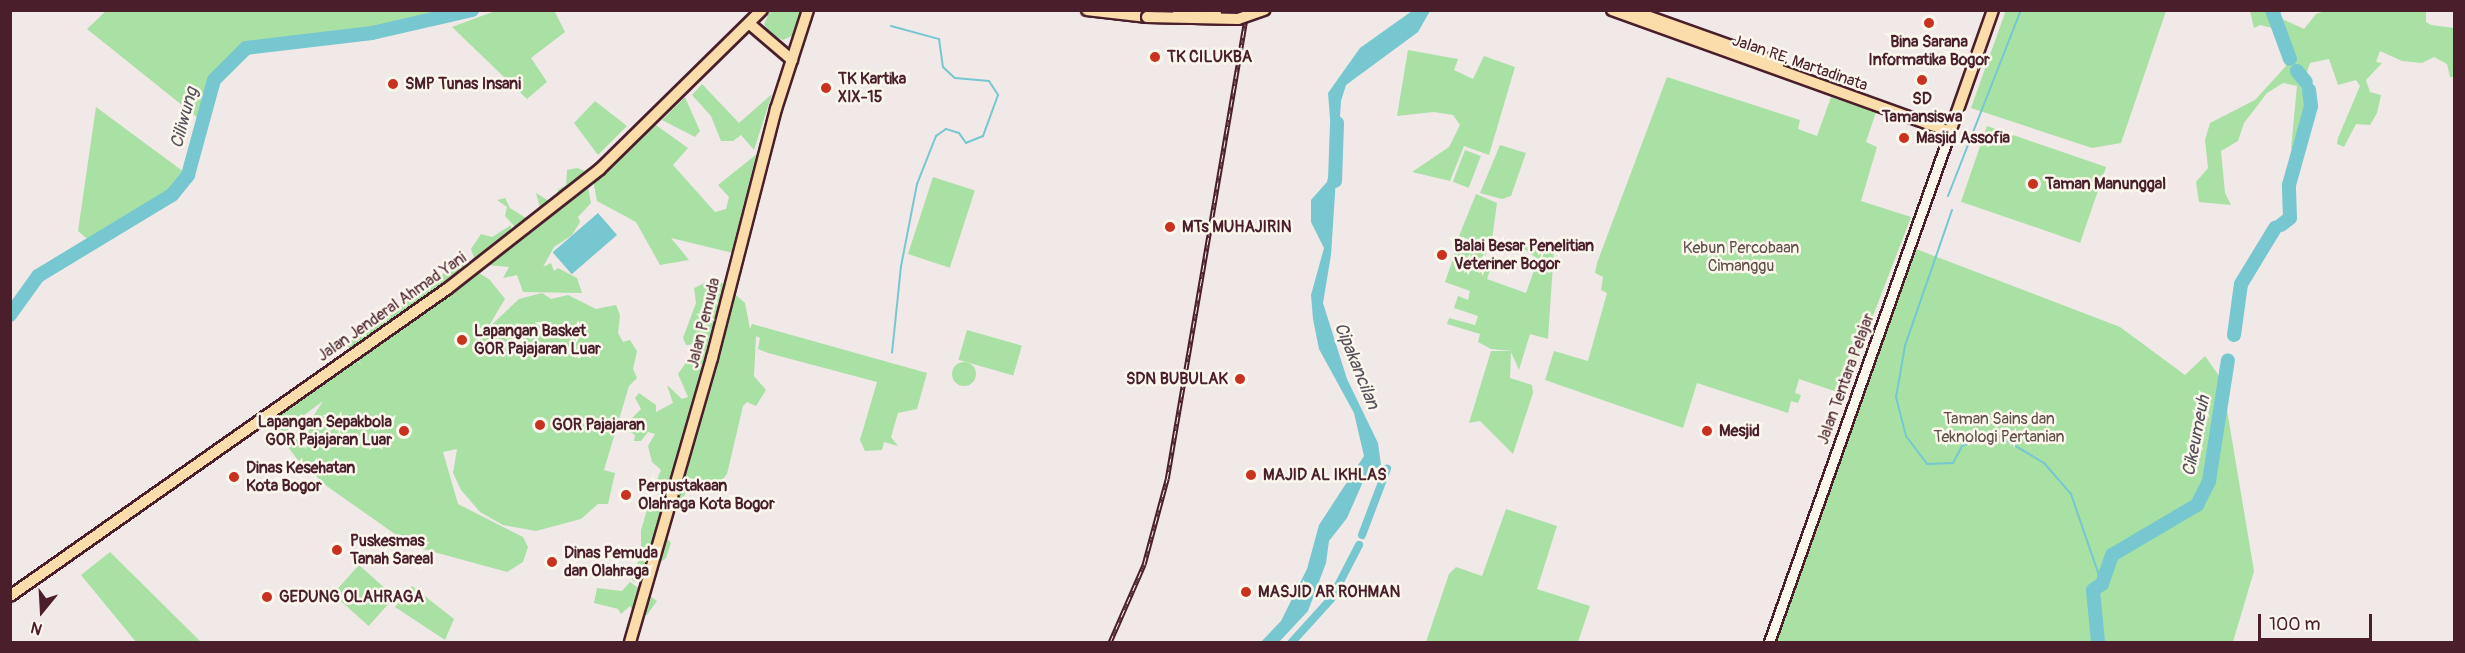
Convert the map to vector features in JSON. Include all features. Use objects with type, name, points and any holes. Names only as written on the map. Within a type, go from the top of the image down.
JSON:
[{"type":"main road","name":"Jalan Jenderal Ahmad Yani","points":[[10,596],[447,289],[600,169],[686,87],[703,64],[751,25],[762,10]]},
{"type":"main road","name":"Jalan Pemuda","points":[[630,642],[792,60],[808,10]]},
{"type":"main road","points":[[1087,10],[1228,19],[1264,10]]},
{"type":"main road","points":[[1149,14],[1247,10]]},
{"type":"main road","name":"Jalan RE. Martadinata","points":[[1612,10],[1882,104]]},
{"type":"main road","name":"Jalan RE. Martadinata","points":[[1630,10],[1951,129]]},
{"type":"main road","points":[[1951,129],[1993,10]]},
{"type":"main road","points":[[751,25],[792,60]]},
{"type":"main road","name":"Jalan Tentara Pelajar","points":[[1769,642],[1951,129]]},
{"type":"green space","points":[[107,10],[472,11],[372,33],[246,48],[214,80],[203,122],[87,29]]},
{"type":"green space","points":[[554,10],[565,32],[531,58],[547,82],[527,99],[452,27],[495,11]]},
{"type":"green space","points":[[2006,10],[2166,11],[2121,143],[2092,148],[1971,108]]},
{"type":"green space","points":[[2328,10],[2426,11],[2426,22],[2431,25],[2454,28],[2454,77],[2450,77],[2447,64],[2434,57],[2422,63],[2402,61],[2380,51],[2376,62],[2382,63],[2366,80],[2370,92],[2381,95],[2377,113],[2370,125],[2356,124],[2344,147],[2337,144],[2338,138],[2360,86],[2356,80],[2338,85],[2329,59],[2310,63],[2304,80],[2315,99],[2314,117],[2297,146],[2291,149],[2297,86],[2283,83],[2267,93],[2244,123],[2238,141],[2221,151],[2225,193],[2231,205],[2199,202],[2196,182],[2208,168],[2205,140],[2210,123],[2255,100],[2286,66],[2280,30],[2260,25],[2254,28],[2250,11],[2285,11],[2280,13],[2282,19],[2304,29],[2316,14]]},
{"type":"green space","points":[[770,11],[804,11],[796,34],[783,40],[768,33],[764,24]]},
{"type":"green space","points":[[1408,50],[1458,59],[1454,70],[1473,79],[1484,56],[1515,67],[1489,155],[1464,146],[1450,181],[1412,172],[1449,147],[1460,125],[1453,115],[1434,112],[1397,116]]},
{"type":"green space","name":"Kebun Percobaan Cimanggu","points":[[1667,77],[1800,120],[1798,129],[1817,136],[1831,97],[1876,112],[1866,142],[1877,147],[1861,201],[1911,217],[1843,394],[1799,379],[1795,393],[1801,395],[1798,403],[1791,401],[1788,413],[1697,383],[1683,428],[1545,380],[1554,351],[1588,361],[1607,293],[1601,290],[1603,277],[1595,273],[1597,263]]},
{"type":"green space","points":[[702,84],[739,123],[772,94],[754,150],[741,135],[733,141],[721,141],[711,116],[692,95]]},
{"type":"green space","points":[[685,97],[700,131],[695,137],[662,120]]},
{"type":"green space","points":[[595,101],[627,126],[598,155],[574,123]]},
{"type":"green space","points":[[96,107],[188,175],[172,195],[92,243],[78,231]]},
{"type":"green space","points":[[653,123],[688,148],[673,165],[715,212],[726,209],[729,197],[718,185],[758,153],[733,253],[671,238],[689,260],[660,265],[636,222],[597,201],[593,180]]},
{"type":"green space","name":"Taman Manunggal","points":[[1987,126],[2106,167],[2080,243],[1961,202]]},
{"type":"green space","points":[[1500,145],[1526,153],[1511,196],[1502,199],[1480,193]]},
{"type":"green space","points":[[1465,150],[1481,156],[1469,188],[1453,182]]},
{"type":"green space","points":[[577,168],[585,171],[591,203],[578,217],[580,222],[572,235],[554,247],[543,267],[551,263],[554,271],[558,268],[577,278],[582,293],[523,292],[517,275],[503,278],[509,267],[487,265],[479,271],[471,249],[481,234],[492,237],[511,225],[511,235],[516,228],[505,216],[507,207],[497,200],[505,198],[510,208],[529,220],[541,211],[536,193],[549,201],[556,199],[558,190],[566,185],[567,170]]},
{"type":"green space","points":[[933,177],[975,191],[950,268],[908,254]]},
{"type":"green space","points":[[1476,194],[1497,203],[1491,247],[1459,236]]},
{"type":"green space","points":[[1460,238],[1488,247],[1482,267],[1490,270],[1487,279],[1526,293],[1538,259],[1515,242],[1546,254],[1551,241],[1554,249],[1548,339],[1530,334],[1519,370],[1511,352],[1510,378],[1532,385],[1533,393],[1513,454],[1480,421],[1469,423],[1491,351],[1512,351],[1491,349],[1478,342],[1480,334],[1447,324],[1449,318],[1475,325],[1478,316],[1454,308],[1458,296],[1468,300],[1470,291],[1445,282]]},
{"type":"green space","name":"Taman Sains dan Teknologi Pertanian","points":[[1916,249],[2120,327],[2185,375],[2205,356],[2222,380],[2254,571],[2233,642],[1776,642]]},
{"type":"green space","points":[[461,261],[490,280],[505,299],[487,329],[519,299],[542,293],[551,299],[568,295],[596,309],[616,305],[620,315],[618,333],[623,342],[630,340],[637,351],[633,369],[637,378],[629,386],[604,470],[615,473],[608,504],[598,504],[581,519],[536,531],[503,525],[480,512],[461,490],[453,473],[457,449],[443,452],[458,504],[523,537],[528,547],[523,562],[507,572],[412,546],[328,487],[297,459],[265,416],[353,357],[362,365],[346,344]],"holes":[[[323,401],[310,421],[306,449],[287,428]]]},
{"type":"green space","points":[[711,280],[722,283],[745,303],[750,329],[752,324],[927,373],[917,409],[898,413],[891,437],[898,446],[884,442],[882,450],[865,451],[860,440],[877,382],[768,353],[758,349],[760,338],[756,336],[754,376],[766,390],[756,406],[747,402],[743,406],[727,474],[717,486],[690,478],[681,507],[664,501],[665,536],[671,543],[666,558],[634,582],[628,572],[641,559],[641,530],[647,510],[660,498],[655,485],[661,470],[652,462],[648,446],[655,434],[648,432],[641,441],[634,441],[635,435],[627,430],[629,421],[641,409],[635,398],[639,393],[656,405],[656,412],[673,403],[667,385],[682,399],[688,397],[678,374],[699,344],[686,345],[683,338],[696,303],[694,288]]},
{"type":"green space","points":[[967,330],[1022,346],[1013,376],[958,360]]},
{"type":"green space","points":[[964,362],[969,363],[975,369],[975,379],[969,385],[964,386],[959,385],[953,379],[952,374],[953,369],[959,363]]},
{"type":"green space","points":[[1506,509],[1557,526],[1537,589],[1590,606],[1578,642],[1426,642],[1449,574],[1456,567],[1482,576]]},
{"type":"green space","points":[[110,552],[201,642],[136,642],[81,575]]},
{"type":"green space","points":[[359,565],[395,597],[369,626],[333,594]]},
{"type":"green space","points":[[630,582],[657,601],[647,615],[634,614],[630,606],[621,614],[618,609],[594,603],[597,588],[622,591]]},
{"type":"green space","points":[[412,586],[454,619],[445,640],[395,607]]},
{"type":"water","points":[[1412,11],[1430,11],[1418,32],[1346,85],[1341,101],[1331,255],[1323,303],[1347,379],[1378,443],[1381,465],[1362,484],[1347,518],[1329,541],[1326,563],[1308,611],[1279,642],[1261,642],[1281,621],[1307,569],[1319,525],[1364,456],[1354,413],[1319,349],[1313,319],[1311,295],[1324,248],[1311,222],[1311,200],[1327,182],[1333,156],[1328,93],[1360,48]]},
{"type":"water","points":[[598,213],[617,235],[572,274],[553,252]]},
{"type":"waterway","name":"Ciliwung","points":[[10,315],[38,276],[172,195],[188,175],[214,80],[246,48],[372,33],[472,10]]},
{"type":"waterway","points":[[1948,196],[2021,10]]},
{"type":"waterway","name":"Cikeumeuh","points":[[2272,10],[2290,59]]},
{"type":"waterway","points":[[891,26],[939,39],[943,67],[955,78],[989,81],[998,95],[983,136],[966,143],[959,133],[946,129],[936,136],[917,184],[901,266],[892,353]]},
{"type":"waterway","name":"Cikeumeuh","points":[[2297,71],[2306,82]]},
{"type":"waterway","name":"Cikeumeuh","points":[[2281,225],[2290,218],[2289,185],[2311,106],[2309,90]]},
{"type":"waterway","name":"Cipakancilan","points":[[1335,181],[1337,123]]},
{"type":"waterway","points":[[1952,210],[1905,346],[1896,397],[1906,436],[1927,464],[1953,463],[1962,446],[1992,432],[2044,463],[2071,494],[2102,584]]},
{"type":"waterway","name":"Cikeumeuh","points":[[2234,335],[2241,284],[2275,228]]},
{"type":"waterway","name":"Cikeumeuh","points":[[2098,642],[2093,590],[2102,584],[2112,555],[2197,505],[2209,481],[2228,360]]},
{"type":"waterway","points":[[1362,535],[1387,469]]},
{"type":"waterway","points":[[1292,642],[1331,599],[1359,545]]},
{"type":"railway","points":[[1110,642],[1144,564],[1167,479],[1247,10]]},
{"type":"place","name":"Bina Sarana Informatika Bogor","points":[[1929,23]]},
{"type":"place","name":"TK CILUKBA","points":[[1155,57]]},
{"type":"place","name":"SD Tamansiswa","points":[[1922,80]]},
{"type":"place","name":"SMP Tunas Insani","points":[[393,84]]},
{"type":"place","name":"TK Kartika XIX-15","points":[[826,88]]},
{"type":"place","name":"Masjid Assofia","points":[[1904,138]]},
{"type":"place","name":"Taman Manunggal","points":[[2033,184]]},
{"type":"place","name":"MTs MUHAJIRIN","points":[[1170,227]]},
{"type":"place","name":"Balai Besar Penelitian Veteriner Bogor","points":[[1442,255]]},
{"type":"place","name":"Lapangan Basket GOR Pajajaran Luar","points":[[462,340]]},
{"type":"place","name":"SDN BUBULAK","points":[[1240,379]]},
{"type":"place","name":"GOR Pajajaran","points":[[540,425]]},
{"type":"place","name":"Lapangan Sepakbola GOR Pajajaran Luar","points":[[404,431]]},
{"type":"place","name":"Mesjid","points":[[1707,431]]},
{"type":"place","name":"MAJID AL IKHLAS","points":[[1251,475]]},
{"type":"place","name":"Dinas Kesehatan Kota Bogor","points":[[234,477]]},
{"type":"place","name":"Perpustakaan Olahraga Kota Bogor","points":[[626,495]]},
{"type":"place","name":"Puskesmas Tanah Sareal","points":[[337,550]]},
{"type":"place","name":"Dinas Pemuda dan Olahraga","points":[[552,562]]},
{"type":"place","name":"MASJID AR ROHMAN","points":[[1246,592]]},
{"type":"place","name":"GEDUNG OLAHRAGA","points":[[267,597]]}]
